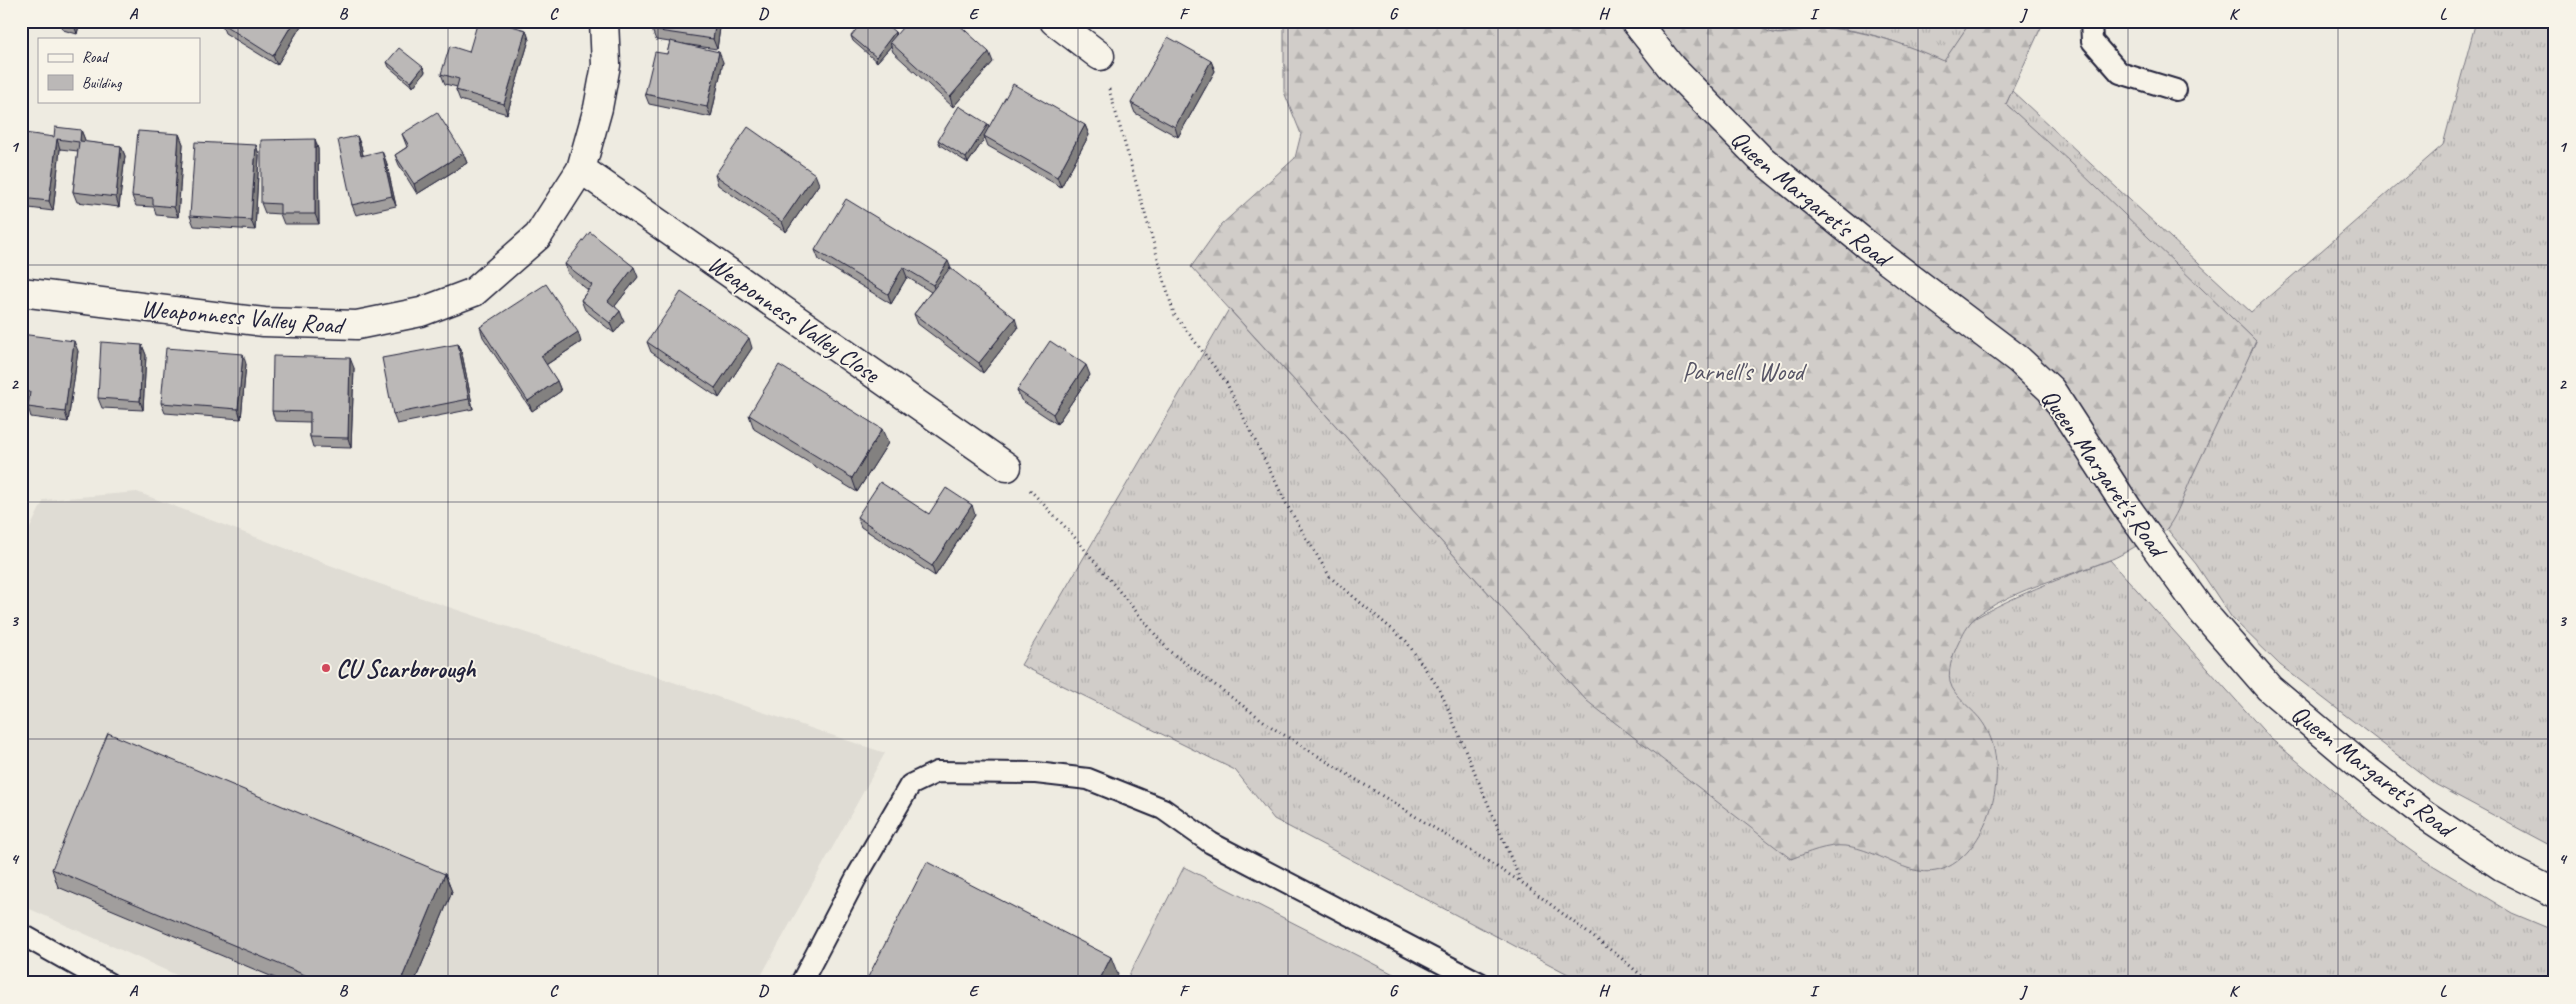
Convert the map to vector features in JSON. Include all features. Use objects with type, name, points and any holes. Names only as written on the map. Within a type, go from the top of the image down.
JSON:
[{"type":"street","name":"Weaponness Valley Road","points":[[21,292],[264,322],[356,325],[421,312],[474,292],[538,236],[581,169],[598,108],[606,65],[604,21]]},
{"type":"street","points":[[1054,21],[1100,56]]},
{"type":"street","name":"Queen Margaret's Road","points":[[1635,21],[1671,67],[1760,158],[1866,245],[2019,360],[2051,390],[2130,512],[2201,610],[2269,688],[2359,764],[2425,815],[2503,866],[2555,893]]},
{"type":"street","name":"Weaponness Valley Close","points":[[581,169],[1007,467]]},
{"type":"lane","points":[[2091,21],[2092,41],[2120,73],[2176,90]]},
{"type":"lane","points":[[801,983],[856,878],[910,785],[937,772],[1036,773],[1088,779],[1163,809],[1211,843],[1480,983]]},
{"type":"lane","points":[[21,934],[108,983]]},
{"type":"path","points":[[1100,56],[1174,314],[1226,382],[1288,507],[1330,576],[1406,641],[1440,690],[1522,882]]},
{"type":"path","points":[[1007,467],[1071,533],[1169,651],[1273,728],[1522,882],[1622,958],[1650,983]]},
{"type":"shaded area","name":"CU Scarborough","points":[[137,492],[377,583],[885,753],[757,983],[194,983],[21,905],[21,546],[44,500]]},
{"type":"green space","name":"Parnell's Wood","points":[[1284,21],[1754,21],[1770,32],[1778,34],[1818,28],[1866,34],[1898,43],[1944,61],[1971,21],[2044,21],[2006,104],[2069,161],[2256,341],[2179,507],[2166,530],[2111,559],[2042,584],[1995,604],[1978,615],[1966,629],[1952,658],[1950,682],[1960,698],[1983,723],[1991,739],[1995,756],[1996,775],[1990,813],[1982,831],[1960,859],[1946,868],[1932,872],[1918,871],[1861,849],[1832,846],[1791,859],[1587,701],[1191,267],[1221,225],[1295,158],[1301,134],[1284,92]]},
{"type":"green space","points":[[1754,21],[1971,21],[1944,62],[1895,42],[1860,32],[1842,29],[1806,28],[1779,34],[1768,32]]},
{"type":"green space","points":[[2476,21],[2555,21],[2555,848],[2435,784],[2280,665],[2232,618],[2196,564],[2167,529],[2256,341],[2006,104],[2012,91],[2251,312],[2443,145]]},
{"type":"green space","points":[[1229,309],[1587,701],[1948,635],[2007,602],[2047,584],[2110,560],[2271,739],[2364,817],[2424,860],[2512,913],[2555,931],[2555,983],[1585,983],[1274,819],[1235,770],[1021,665]]},
{"type":"green space","points":[[1184,867],[1411,983],[1125,983]]},
{"type":"building","points":[[62,21],[77,21],[75,28],[61,25]]},
{"type":"building","points":[[222,21],[294,21],[273,56],[221,23]]},
{"type":"building","points":[[478,21],[494,21],[526,30],[504,104],[456,90],[459,79],[441,74],[450,46],[469,52]]},
{"type":"building","points":[[654,21],[716,21],[713,39],[652,30]]},
{"type":"building","points":[[863,21],[882,21],[895,32],[876,57],[851,36]]},
{"type":"building","points":[[908,21],[955,21],[989,52],[950,97],[890,42]]},
{"type":"building","points":[[1168,37],[1211,61],[1175,127],[1131,103]]},
{"type":"building","points":[[670,41],[719,52],[707,107],[645,94],[655,52],[667,54]]},
{"type":"building","points":[[399,48],[423,67],[411,82],[387,62]]},
{"type":"building","points":[[1013,84],[1085,125],[1057,177],[984,136]]},
{"type":"building","points":[[959,106],[988,124],[966,158],[938,140]]},
{"type":"building","points":[[437,112],[463,153],[414,184],[395,155],[409,146],[402,134]]},
{"type":"building","points":[[55,127],[81,130],[80,141],[121,146],[116,197],[73,192],[79,142],[57,139],[49,201],[21,198],[21,160],[24,133],[54,137]]},
{"type":"building","points":[[748,127],[815,174],[782,222],[715,175]]},
{"type":"building","points":[[138,131],[179,134],[174,207],[153,205],[153,198],[132,196]]},
{"type":"building","points":[[357,136],[361,156],[382,151],[392,196],[352,205],[338,140]]},
{"type":"building","points":[[315,139],[315,214],[280,214],[280,204],[261,203],[261,140]]},
{"type":"building","points":[[195,142],[256,145],[251,220],[190,216]]},
{"type":"building","points":[[846,199],[948,261],[933,285],[903,267],[888,294],[815,250]]},
{"type":"building","points":[[590,232],[634,267],[608,301],[620,311],[610,323],[581,300],[592,285],[565,264]]},
{"type":"building","points":[[950,268],[1015,318],[979,363],[914,314]]},
{"type":"building","points":[[546,284],[578,332],[541,356],[557,381],[528,401],[480,327]]},
{"type":"building","points":[[681,292],[749,338],[715,388],[647,342]]},
{"type":"building","points":[[21,334],[74,341],[65,412],[28,407],[30,392],[21,391]]},
{"type":"building","points":[[1050,341],[1086,365],[1053,414],[1017,390]]},
{"type":"building","points":[[101,342],[142,345],[140,401],[98,398]]},
{"type":"building","points":[[458,344],[469,399],[393,414],[382,358]]},
{"type":"building","points":[[166,348],[243,354],[238,409],[161,403]]},
{"type":"building","points":[[273,356],[350,358],[348,438],[310,437],[310,412],[272,411]]},
{"type":"building","points":[[779,365],[882,429],[852,478],[749,415]]},
{"type":"building","points":[[880,482],[929,514],[946,488],[972,505],[932,566],[857,517]]},
{"type":"building","points":[[108,733],[445,874],[400,983],[324,983],[52,869]]},
{"type":"building","points":[[927,862],[1111,957],[1098,983],[865,983]]},
{"type":"place","name":"CU Scarborough","points":[[326,668]]}]
